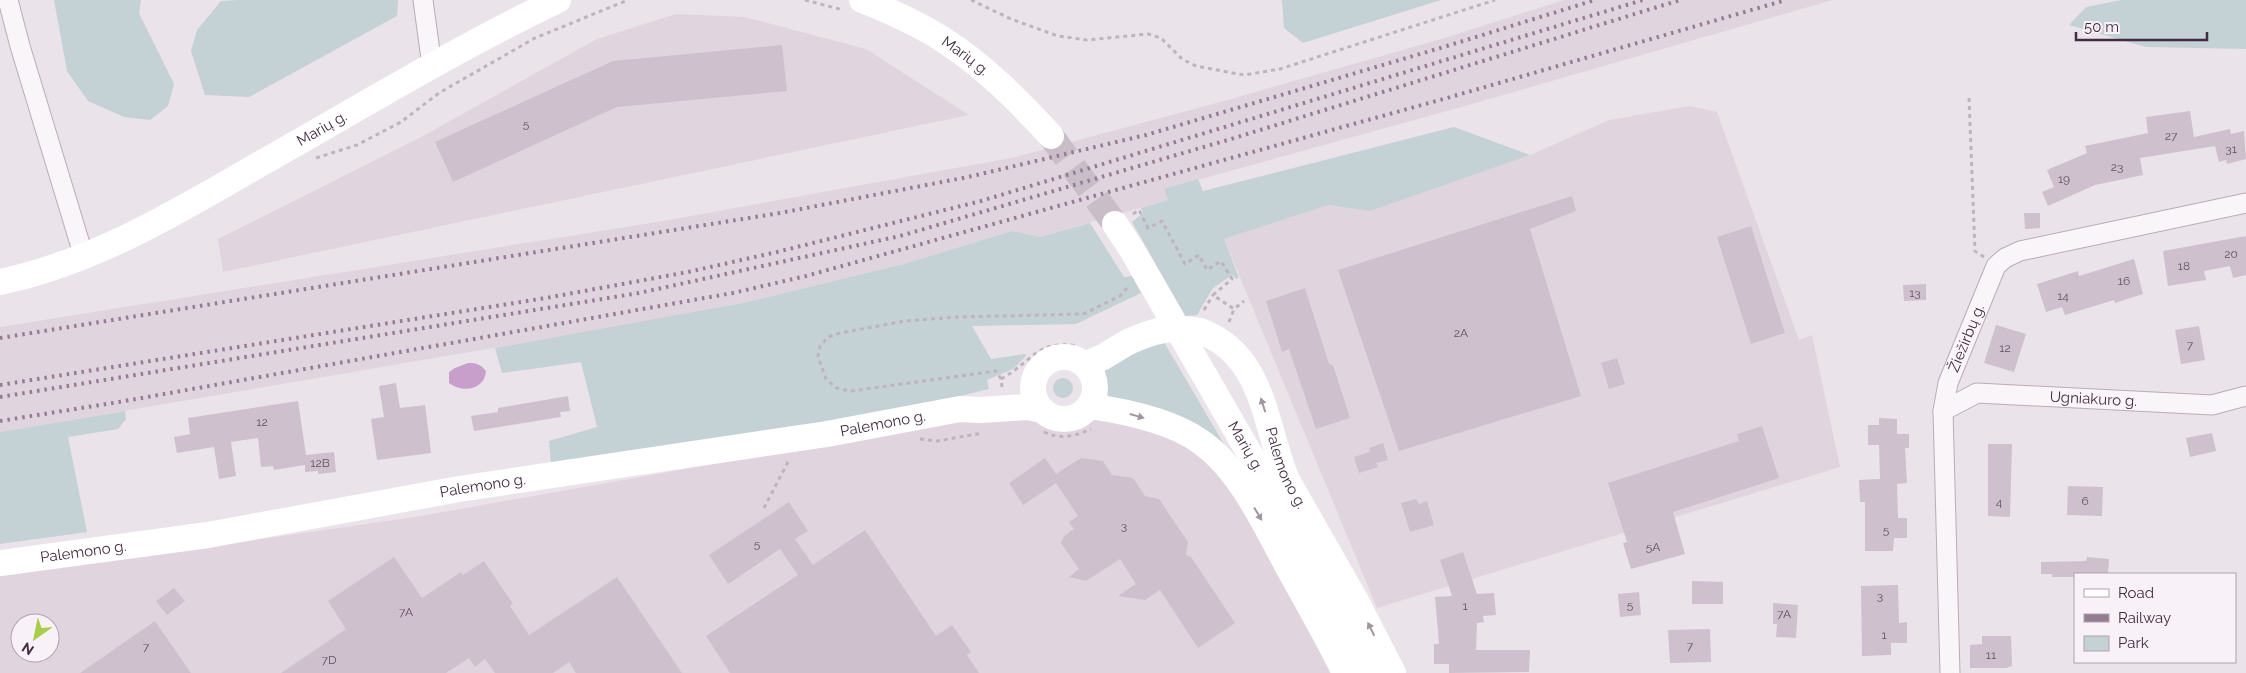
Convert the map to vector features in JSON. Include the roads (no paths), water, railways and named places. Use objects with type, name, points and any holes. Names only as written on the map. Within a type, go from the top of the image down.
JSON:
[{"type":"street","points":[[8,0],[14,28],[84,257]]},
{"type":"street","points":[[423,0],[432,66]]},
{"type":"street","name":"Marių g.","points":[[0,282],[28,276],[114,245],[171,216],[432,66],[510,23],[558,0]]},
{"type":"street","name":"Marių g.","points":[[855,6],[893,12],[942,39],[1016,99],[1051,136]]},
{"type":"street","name":"Žiežirbų g.","points":[[1950,673],[1943,411],[1948,384],[1996,266],[2005,258],[2020,251],[2246,202]]},
{"type":"street","name":"Marių g.","points":[[1120,221],[1132,250],[1266,480],[1368,673]]},
{"type":"street","name":"Palemono g.","points":[[1085,365],[1103,358],[1128,342],[1150,332],[1166,328],[1200,331],[1226,345],[1242,360],[1255,382],[1279,463],[1287,480],[1356,601],[1392,673]]},
{"type":"street","points":[[1042,420],[1033,392],[1033,382],[1037,372],[1044,364],[1054,359],[1065,357],[1075,359],[1085,365],[1092,374],[1095,385],[1092,416],[1112,409],[1182,430],[1216,454],[1230,469],[1266,527],[1345,673]]},
{"type":"street","name":"Palemono g.","points":[[964,408],[978,399],[1033,382]]},
{"type":"street","name":"Ugniakuro g.","points":[[1943,411],[1977,392],[2212,405],[2246,396]]},
{"type":"street","name":"Palemono g.","points":[[0,563],[200,536],[458,489],[817,435],[964,408],[980,410],[1028,407],[1042,420],[1051,416],[1066,418],[1081,414],[1092,416]]},
{"type":"tunnel","points":[[1051,136],[1115,224]]},
{"type":"railway","points":[[0,338],[780,213],[968,177],[1146,135],[1595,0]]},
{"type":"railway","points":[[0,385],[546,298],[688,272],[777,252],[981,201],[1643,0]]},
{"type":"railway","points":[[0,397],[639,293],[900,236],[1231,139],[1680,0]]},
{"type":"railway","points":[[0,421],[119,402],[733,293],[806,276],[1447,98],[1786,0]]}]
